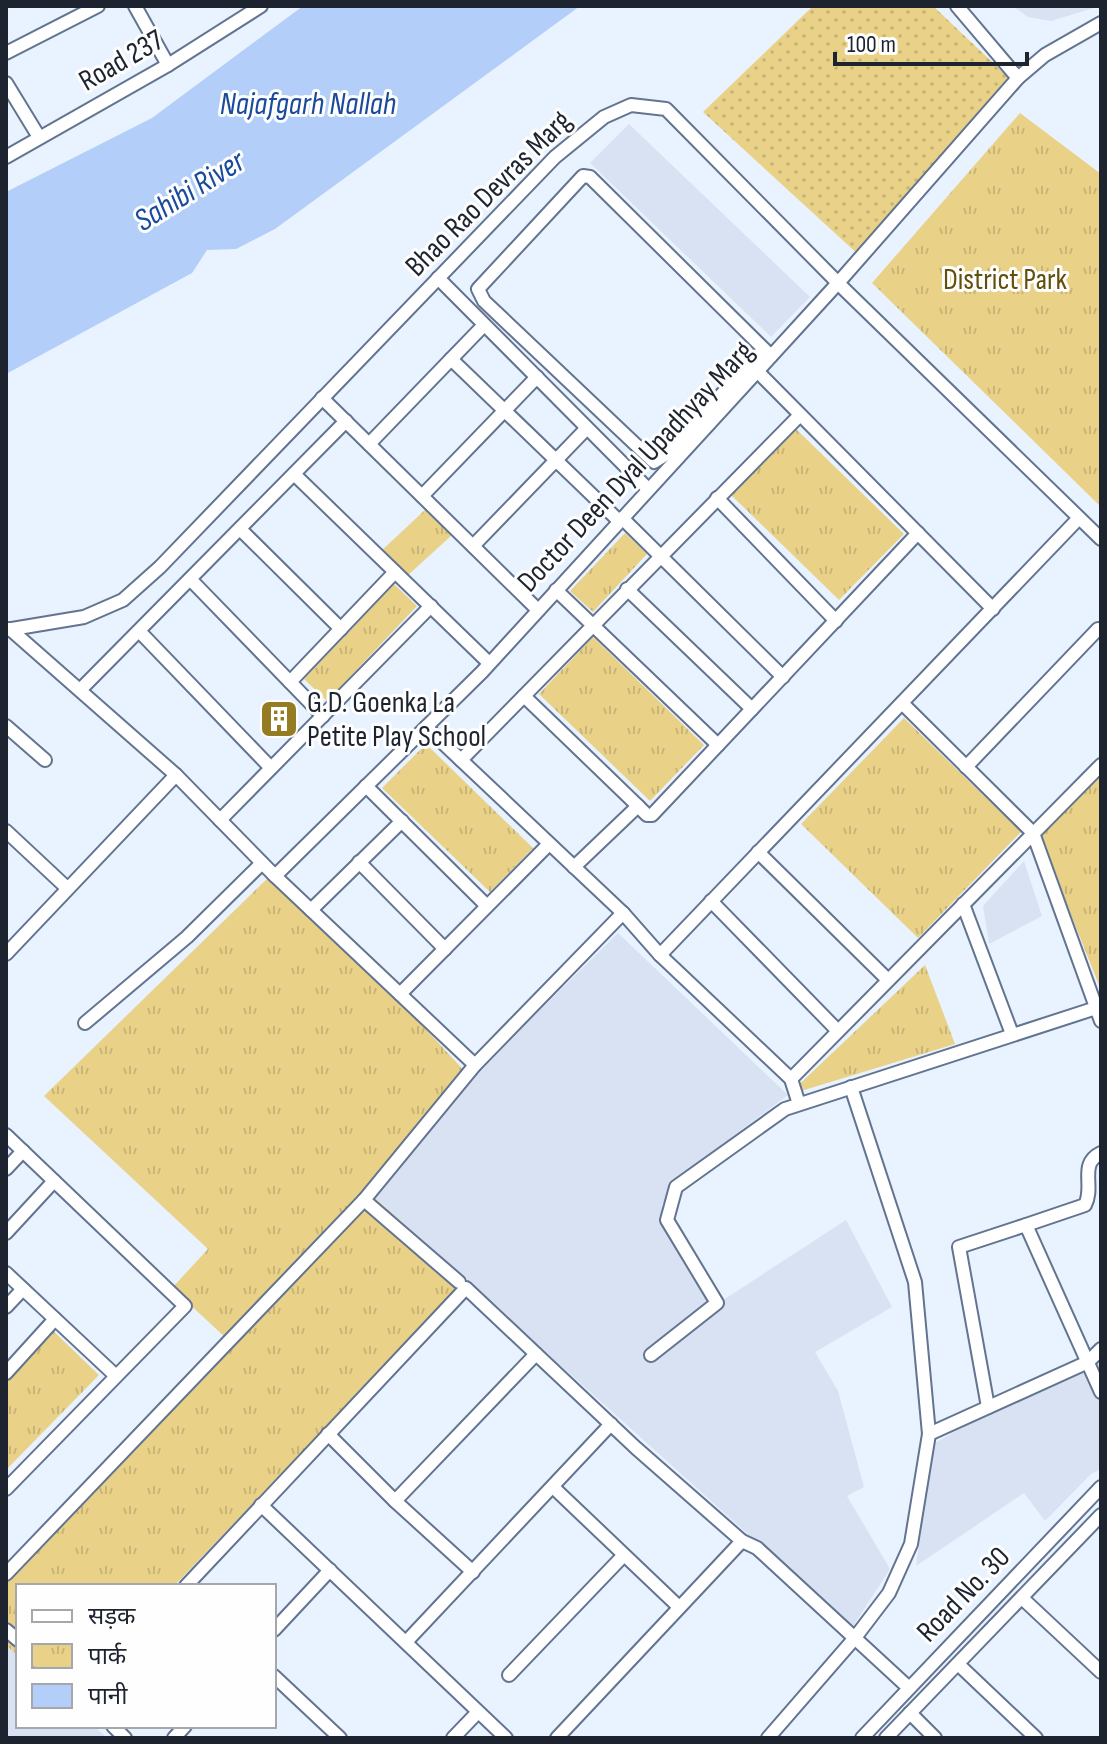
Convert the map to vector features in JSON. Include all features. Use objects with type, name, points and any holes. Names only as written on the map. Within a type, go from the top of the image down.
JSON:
[{"type":"street","points":[[6,53],[98,6]]},
{"type":"street","points":[[135,6],[168,65]]},
{"type":"street","name":"Road 237","points":[[6,157],[168,65],[261,6]]},
{"type":"street","points":[[957,6],[1018,78]]},
{"type":"street","name":"Doctor Deen Dyal Upadhyay Marg","points":[[275,876],[489,663],[757,371],[768,352],[838,283],[1018,78],[1045,55],[1101,23]]},
{"type":"street","points":[[6,83],[39,137]]},
{"type":"street","name":"Bhao Rao Devras Marg","points":[[8,629],[84,617],[123,600],[160,567],[555,157],[604,117],[631,105],[666,109],[838,283],[1101,539]]},
{"type":"street","points":[[583,176],[590,177],[768,352],[665,455],[654,462],[484,301],[478,289],[583,176]]},
{"type":"street","points":[[438,278],[648,489]]},
{"type":"street","points":[[369,444],[484,325]]},
{"type":"street","points":[[451,359],[660,555],[783,677]]},
{"type":"street","points":[[757,371],[993,609]]},
{"type":"street","points":[[422,496],[537,377]]},
{"type":"street","points":[[322,398],[538,610]]},
{"type":"street","points":[[461,760],[800,415]]},
{"type":"street","points":[[80,690],[346,421]]},
{"type":"street","points":[[473,546],[587,428]]},
{"type":"street","points":[[294,474],[489,663]]},
{"type":"street","points":[[717,498],[836,621]]},
{"type":"street","points":[[660,955],[1079,518]]},
{"type":"street","points":[[240,529],[341,629]]},
{"type":"street","points":[[524,696],[647,815],[655,813],[918,533]]},
{"type":"street","points":[[290,682],[395,572]]},
{"type":"street","points":[[190,579],[323,716]]},
{"type":"street","points":[[627,589],[752,709]]},
{"type":"street","points":[[556,590],[718,745]]},
{"type":"street","points":[[220,820],[431,606]]},
{"type":"street","points":[[8,629],[176,775],[275,876],[475,1065]]},
{"type":"street","points":[[966,767],[1098,629]]},
{"type":"street","points":[[139,631],[271,768]]},
{"type":"street","points":[[902,703],[1033,833],[1101,1021]]},
{"type":"street","points":[[6,726],[45,760]]},
{"type":"street","points":[[426,727],[623,913],[660,955],[791,1079],[799,1104]]},
{"type":"street","points":[[791,1079],[1101,765]]},
{"type":"street","points":[[6,954],[176,775]]},
{"type":"street","points":[[366,786],[487,906]]},
{"type":"street","points":[[574,867],[638,806]]},
{"type":"street","points":[[311,910],[402,821]]},
{"type":"street","points":[[6,831],[67,888]]},
{"type":"street","points":[[400,994],[549,844]]},
{"type":"street","points":[[758,852],[888,980]]},
{"type":"street","points":[[359,862],[445,949]]},
{"type":"street","points":[[85,1023],[187,937],[262,863]]},
{"type":"street","points":[[711,901],[838,1031]]},
{"type":"street","points":[[963,904],[1012,1034]]},
{"type":"street","points":[[6,1574],[364,1200],[475,1065],[623,913]]},
{"type":"street","points":[[651,1355],[717,1303],[667,1220],[676,1187],[785,1109],[1096,1008]]},
{"type":"street","points":[[768,1738],[854,1639],[889,1593],[911,1544],[929,1434],[915,1282],[851,1087]]},
{"type":"street","points":[[6,1135],[185,1306],[6,1489]]},
{"type":"street","points":[[6,1169],[23,1151]]},
{"type":"street","points":[[988,1407],[959,1247],[1085,1205],[1089,1198],[1087,1165],[1091,1158],[1101,1153]]},
{"type":"street","points":[[6,1233],[54,1181]]},
{"type":"street","points":[[364,1200],[459,1282]]},
{"type":"street","points":[[1026,1225],[1101,1392]]},
{"type":"street","points":[[6,1273],[116,1376]]},
{"type":"street","points":[[188,1584],[466,1288],[611,1424],[742,1541],[757,1548],[909,1688]]},
{"type":"street","points":[[6,1307],[23,1289]]},
{"type":"street","points":[[6,1373],[55,1319]]},
{"type":"street","points":[[929,1434],[1088,1362],[1101,1349]]},
{"type":"street","points":[[395,1501],[536,1354]]},
{"type":"street","points":[[406,1642],[611,1424]]},
{"type":"street","points":[[328,1434],[473,1572]]},
{"type":"street","points":[[553,1487],[679,1607]]},
{"type":"street","name":"Road No. 30","points":[[862,1738],[1101,1487]]},
{"type":"street","points":[[261,1505],[506,1738]]},
{"type":"street","name":"Road No. 30","points":[[886,1738],[1101,1515]]},
{"type":"street","points":[[557,1738],[742,1541]]},
{"type":"street","points":[[509,1675],[624,1555]]},
{"type":"street","points":[[276,1628],[330,1570]]},
{"type":"street","points":[[1022,1598],[1101,1672]]},
{"type":"street","points":[[958,1664],[1036,1738]]},
{"type":"street","points":[[276,1678],[340,1738]]},
{"type":"street","points":[[453,1738],[478,1712]]},
{"type":"street","points":[[910,1713],[935,1738]]},
{"type":"street","points":[[317,1738],[328,1726]]},
{"type":"shaded area","points":[[1013,6],[1100,6],[1051,21],[1028,17]]},
{"type":"shaded area","points":[[629,124],[810,297],[771,337],[590,163]]},
{"type":"shaded area","points":[[1024,861],[1042,916],[989,944],[983,906]]},
{"type":"shaded area","points":[[618,933],[788,1095],[721,1145],[661,1205],[717,1304],[846,1220],[892,1307],[815,1352],[838,1391],[864,1487],[847,1496],[890,1569],[852,1628],[366,1190],[471,1078]]},
{"type":"shaded area","points":[[1101,1346],[1101,1469],[1091,1474],[1045,1521],[1024,1493],[916,1566],[933,1444],[1091,1355]]},
{"type":"shaded area","points":[[6,1645],[16,1654],[16,1728],[96,1728],[107,1738],[6,1738]]},
{"type":"green space","points":[[813,6],[933,6],[1008,77],[861,257],[703,112]]},
{"type":"green space","name":"District Park","points":[[1020,113],[1101,174],[1101,507],[872,283]]},
{"type":"green space","points":[[795,428],[904,534],[839,600],[730,494]]},
{"type":"green space","points":[[426,509],[452,535],[406,577],[380,552]]},
{"type":"green space","points":[[625,533],[647,554],[593,612],[570,591]]},
{"type":"green space","points":[[394,584],[417,606],[327,701],[304,679]]},
{"type":"green space","points":[[593,637],[704,745],[650,801],[539,694]]},
{"type":"green space","points":[[904,718],[1021,832],[918,938],[801,824]]},
{"type":"green space","points":[[426,744],[533,848],[490,892],[382,788]]},
{"type":"green space","points":[[1101,775],[1101,990],[1040,837]]},
{"type":"green space","points":[[277,869],[471,1078],[366,1190],[466,1280],[176,1584],[16,1584],[16,1654],[6,1645],[6,1577],[228,1340],[172,1288],[208,1249],[44,1096]]},
{"type":"green space","points":[[925,965],[955,1044],[788,1095]]},
{"type":"green space","points":[[46,1324],[99,1375],[6,1470],[6,1365]]},
{"type":"water","name":"Najafgarh Nallah","points":[[303,6],[580,6],[275,229],[236,249],[207,250],[192,273],[6,374],[6,192],[152,118]]},
{"type":"place","name":"G.D. Goenka La Petite Play School","points":[[279,719]]},
{"type":"water label","name":"Sahibi River","points":[[189,190]]}]
